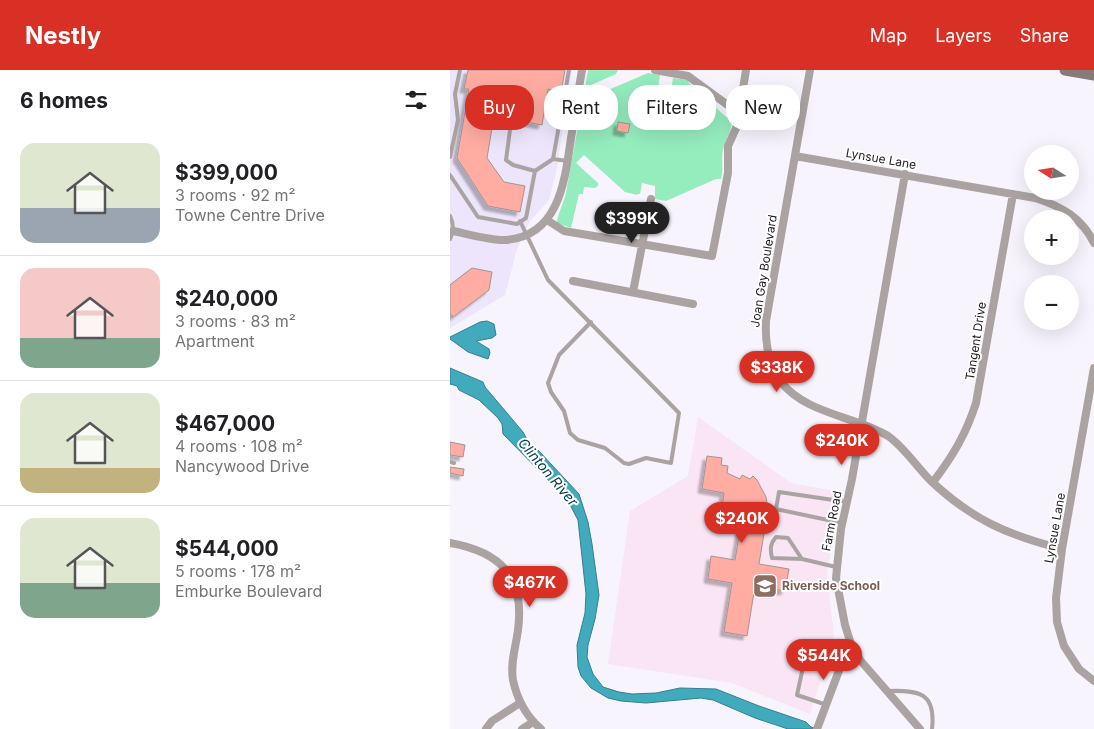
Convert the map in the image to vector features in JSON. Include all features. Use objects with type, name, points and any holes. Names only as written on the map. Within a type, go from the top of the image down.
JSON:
[{"type":"street","points":[[453,231],[504,240],[526,235],[547,220],[559,199],[568,161],[582,70]]},
{"type":"street","points":[[654,70],[688,76],[726,104]]},
{"type":"street","points":[[744,85],[746,70]]},
{"type":"street","name":"Joan Gay Boulevard","points":[[810,70],[766,321],[765,336],[767,349],[781,381],[792,393],[812,406],[872,427],[890,438],[933,482],[964,509],[988,524],[1008,533],[1062,548]]},
{"type":"street","points":[[1065,70],[1094,75]]},
{"type":"street","points":[[547,220],[564,231],[712,256],[728,173],[728,146],[735,130]]},
{"type":"street","name":"Lynsue Lane","points":[[795,156],[905,174],[1051,203],[1066,210],[1079,220],[1094,243]]},
{"type":"street","name":"Farm Road","points":[[905,174],[842,523],[836,567],[838,594],[851,644],[860,660],[920,729]]},
{"type":"street","name":"Tangent Drive","points":[[933,482],[957,449],[969,424],[976,403],[1013,194]]},
{"type":"street","points":[[633,292],[651,199]]},
{"type":"street","points":[[573,281],[693,304]]},
{"type":"street","name":"Lynsue Lane","points":[[1094,368],[1062,548],[1056,598],[1057,622],[1064,646],[1079,669],[1094,681]]},
{"type":"street","points":[[450,543],[482,552],[500,562],[512,578],[518,594],[519,610],[513,659],[513,679],[520,703],[533,722],[541,729]]},
{"type":"street","points":[[817,729],[846,652],[851,644]]},
{"type":"street","points":[[486,729],[492,721],[520,703]]},
{"type":"street","points":[[522,729],[533,722]]},
{"type":"lane","points":[[450,157],[458,120],[455,94],[460,70]]},
{"type":"lane","points":[[553,159],[569,70]]},
{"type":"lane","points":[[510,130],[506,160],[514,165],[535,171]]},
{"type":"lane","points":[[450,175],[478,217],[517,224],[526,218],[535,171],[553,159],[568,161]]},
{"type":"lane","points":[[450,216],[453,224],[450,239]]},
{"type":"lane","points":[[520,221],[548,280],[591,322],[679,413],[670,463],[646,458],[629,464],[624,463],[605,448],[578,440],[570,433],[564,411],[551,392],[548,382],[559,355],[591,322]]},
{"type":"lane","points":[[842,523],[776,509],[779,492],[847,502]]},
{"type":"lane","points":[[802,558],[788,538],[776,537],[771,542],[770,552],[772,558],[802,558],[836,567]]},
{"type":"lane","points":[[827,705],[797,696],[808,644],[846,652]]},
{"type":"lane","points":[[887,691],[912,692],[924,696],[932,705],[932,729]]},
{"type":"shaded area","points":[[450,70],[572,70],[570,85],[544,85],[544,130],[563,130],[556,173],[549,200],[530,221],[517,249],[505,295],[450,328]]},
{"type":"shaded area","points":[[698,417],[791,483],[841,492],[827,573],[834,637],[810,714],[732,683],[608,664],[630,511],[688,476]]},
{"type":"green space","points":[[588,70],[618,70],[616,74],[591,85],[585,85]]},
{"type":"green space","points":[[648,73],[660,75],[658,85],[628,85],[628,130],[716,130],[716,108],[726,117],[726,130],[730,130],[723,150],[721,179],[716,179],[666,201],[655,199],[655,186],[642,183],[640,194],[625,192],[584,155],[576,163],[598,183],[598,186],[595,188],[584,187],[583,194],[579,194],[571,228],[557,223],[566,193],[577,130],[618,130],[618,86]]},
{"type":"green space","points":[[673,78],[688,80],[691,85],[672,85]]},
{"type":"water","points":[[487,321],[494,324],[496,335],[492,338],[476,341],[489,349],[488,359],[468,352],[450,339],[450,337],[480,322]]},
{"type":"water","name":"Clinton River","points":[[450,368],[483,382],[485,387],[523,432],[529,443],[538,450],[579,494],[588,522],[599,595],[587,657],[593,674],[603,687],[632,694],[656,693],[680,688],[716,689],[806,722],[811,727],[817,729],[788,729],[755,718],[713,700],[701,698],[646,703],[621,701],[608,698],[591,688],[581,676],[578,667],[577,645],[585,613],[586,594],[578,520],[567,499],[503,434],[502,424],[498,418],[479,400],[459,390],[457,386],[450,384]]},
{"type":"building","points":[[468,70],[565,70],[562,85],[544,85],[542,125],[534,124],[534,85],[465,85],[464,89]]},
{"type":"building","points":[[465,112],[465,130],[492,130],[487,158],[504,182],[525,186],[520,212],[488,206],[457,158]]},
{"type":"building","points":[[618,122],[628,124],[628,133],[617,131]]},
{"type":"building","points":[[472,268],[492,272],[489,290],[453,317],[450,313],[450,285]]},
{"type":"building","points":[[450,442],[465,445],[463,457],[450,455]]},
{"type":"building","points":[[707,456],[722,458],[721,465],[728,466],[727,473],[740,479],[742,475],[750,479],[753,476],[757,480],[766,497],[768,509],[759,564],[789,569],[785,591],[755,586],[747,636],[724,632],[732,583],[708,579],[711,556],[735,560],[742,518],[726,515],[718,505],[723,501],[724,493],[702,489]]},
{"type":"building","points":[[450,467],[464,469],[463,476],[450,473]]},
{"type":"place","name":"Riverside School","points":[[765,586]]}]
